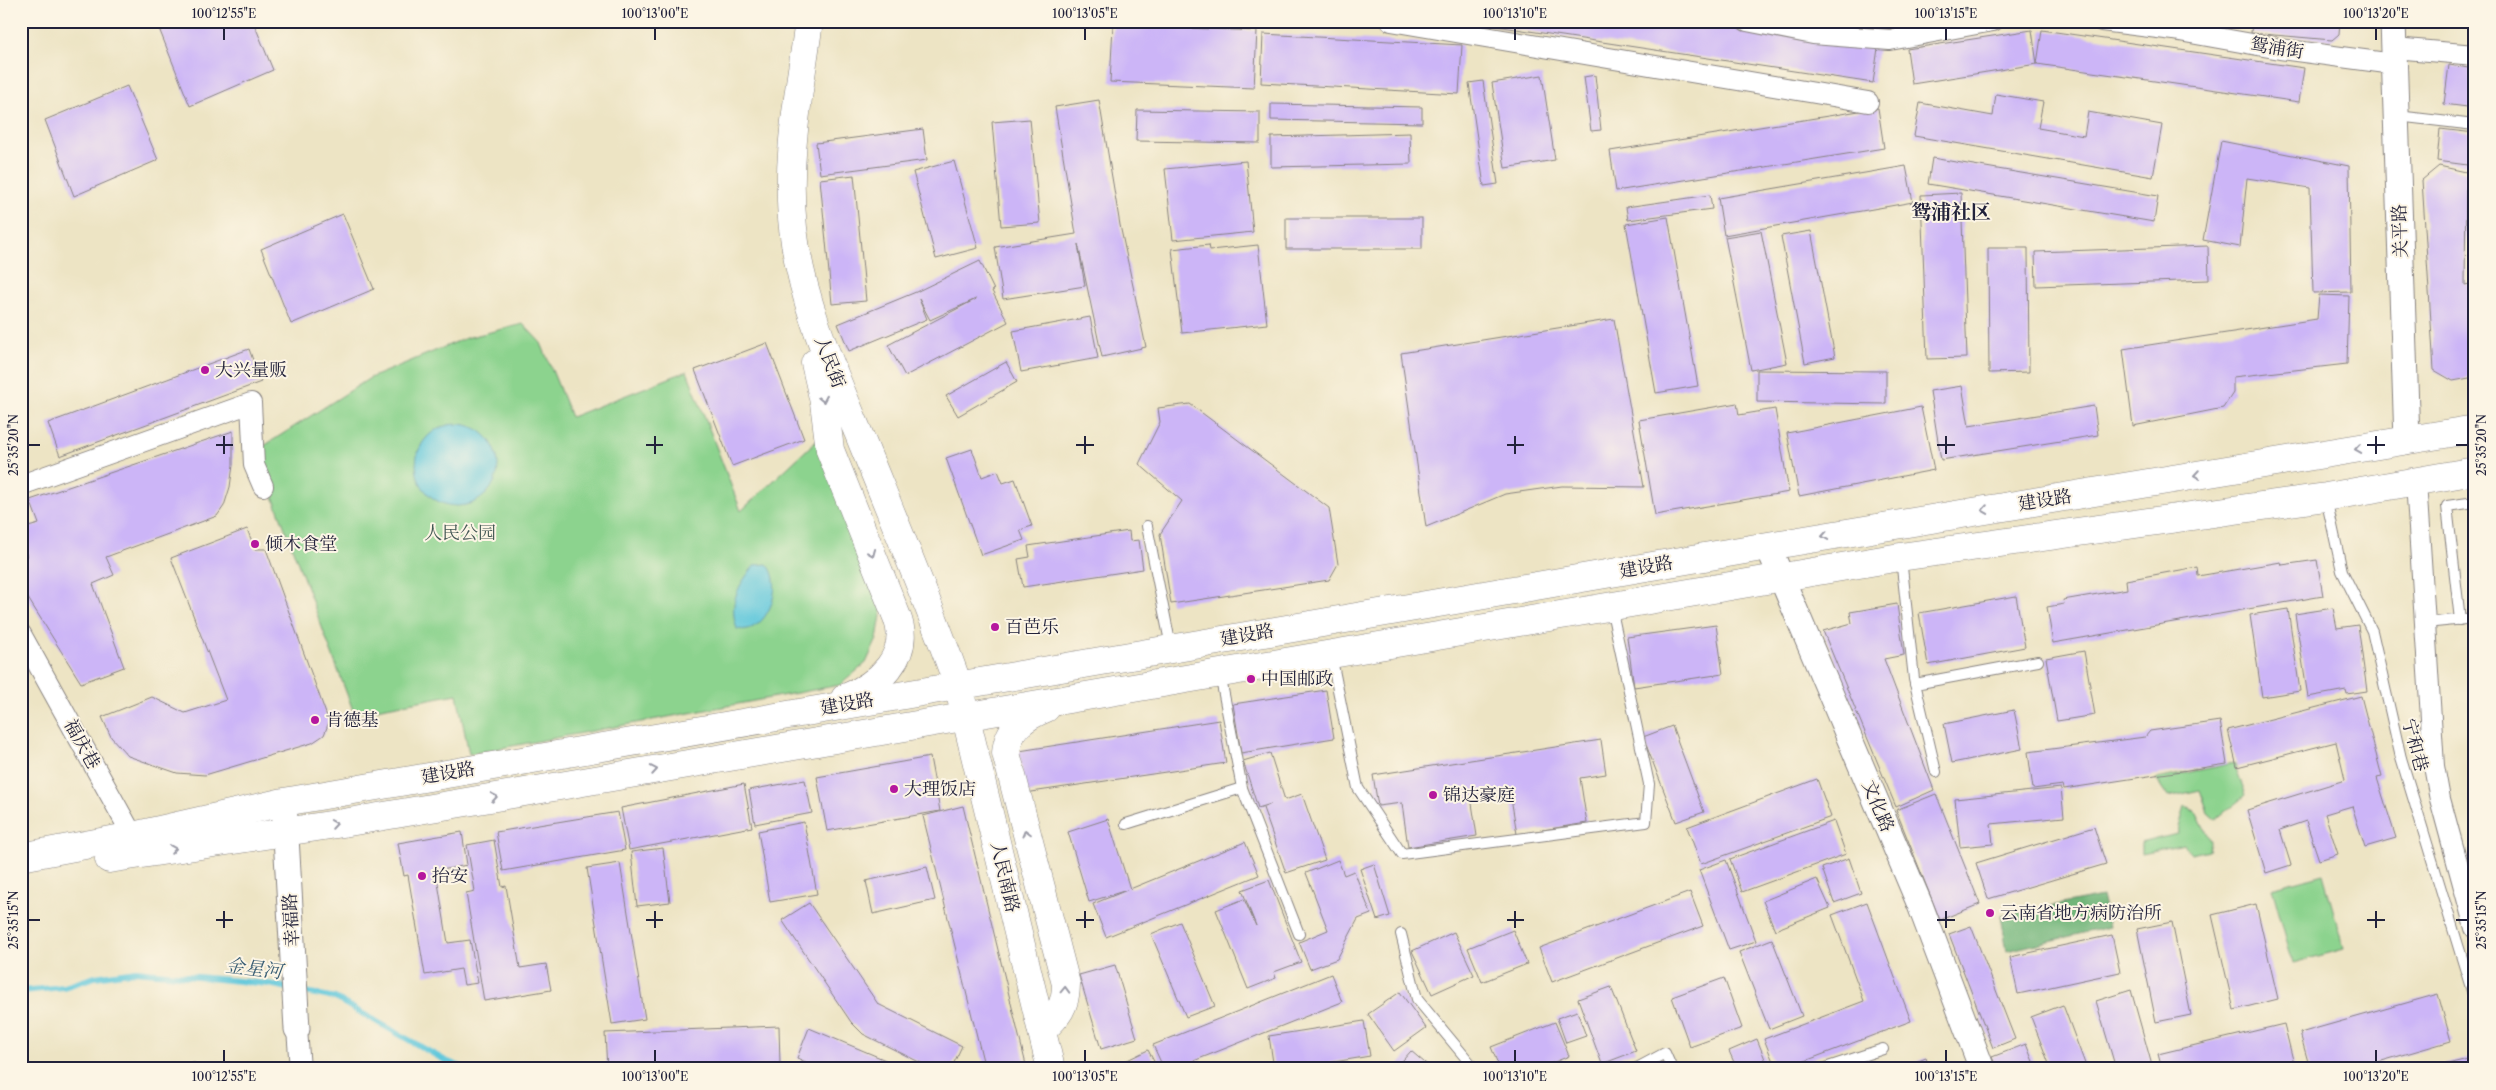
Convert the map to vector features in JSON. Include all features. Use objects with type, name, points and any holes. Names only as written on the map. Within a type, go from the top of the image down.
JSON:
[{"type":"main road","name":"人民街","points":[[809,21],[790,174],[793,228],[804,282],[833,372],[937,625],[958,685]]},
{"type":"main road","points":[[804,282],[806,319],[824,402],[830,450],[899,621],[901,633],[895,658],[877,680],[858,692],[809,711]]},
{"type":"main road","name":"建设路","points":[[21,874],[138,845],[284,802],[1768,546],[2475,430]]},
{"type":"main road","points":[[2407,441],[2416,481]]},
{"type":"main road","name":"建设路","points":[[21,857],[287,832],[1900,556],[2326,497],[2475,471]]},
{"type":"main road","name":"人民南路","points":[[958,685],[1051,1069]]},
{"type":"main road","points":[[1042,1030],[1060,1012],[1064,1002],[1066,984],[1006,753],[1010,735],[1022,720],[1065,699]]},
{"type":"street","points":[[1391,21],[1868,102]]},
{"type":"street","points":[[1747,21],[1813,34],[1890,40],[1993,21]]},
{"type":"street","name":"鸳浦街","points":[[2102,21],[2174,30],[2280,49],[2394,56],[2475,55]]},
{"type":"street","name":"关平路","points":[[2393,21],[2407,441]]},
{"type":"street","points":[[21,485],[251,403],[254,465],[263,486]]},
{"type":"street","points":[[2416,481],[2437,783],[2475,928]]},
{"type":"street","name":"文化路","points":[[1768,546],[1920,905],[1982,1069]]},
{"type":"street","name":"福庆巷","points":[[21,634],[138,845]]},
{"type":"street","name":"幸福路","points":[[284,802],[300,1069]]},
{"type":"lane","points":[[2396,116],[2475,126]]},
{"type":"lane","name":"宁和巷","points":[[2326,497],[2342,571],[2372,631],[2401,758],[2475,1001]]},
{"type":"lane","points":[[2460,620],[2448,506],[2475,502]]},
{"type":"lane","points":[[1146,526],[1171,648]]},
{"type":"lane","points":[[1900,556],[1915,684],[1936,772]]},
{"type":"lane","points":[[1331,654],[1358,788],[1402,854],[1646,822],[1649,784],[1611,606]]},
{"type":"lane","points":[[2425,624],[2475,618]]},
{"type":"lane","points":[[1915,684],[2038,661]]},
{"type":"lane","points":[[1219,673],[1242,788],[1299,934]]},
{"type":"lane","points":[[1126,824],[1242,788]]},
{"type":"lane","points":[[1401,934],[1417,999],[1475,1069]]},
{"type":"lane","points":[[1822,1069],[1883,1049]]},
{"type":"lane","points":[[1635,1069],[1665,1053],[1672,1069]]},
{"type":"green space","name":"人民公园","points":[[523,324],[541,343],[571,417],[687,371],[741,511],[817,440],[882,609],[877,639],[866,663],[840,685],[469,754],[457,694],[354,713],[256,451],[370,378],[466,338]]},
{"type":"green space","points":[[2234,763],[2246,795],[2216,819],[2208,812],[2200,790],[2168,797],[2156,779]]},
{"type":"green space","points":[[2185,807],[2196,812],[2210,841],[2209,850],[2191,854],[2184,844],[2141,853],[2141,843],[2177,834]]},
{"type":"green space","points":[[2323,874],[2344,949],[2293,963],[2272,888]]},
{"type":"green space","points":[[2102,896],[2109,927],[2007,951],[2001,916]]},
{"type":"water","points":[[449,424],[465,424],[480,431],[491,442],[498,457],[495,481],[486,494],[465,506],[449,506],[434,499],[423,488],[416,473],[416,457],[423,442],[434,431]]},
{"type":"water","points":[[767,564],[775,584],[770,607],[765,617],[757,625],[748,629],[737,629],[734,620],[734,603],[739,587],[755,565]]},
{"type":"building","points":[[183,21],[253,21],[273,70],[190,106],[160,31]]},
{"type":"building","points":[[1463,21],[1698,21],[1878,48],[1873,83]]},
{"type":"building","points":[[2203,21],[2245,21],[2244,27]]},
{"type":"building","points":[[2252,21],[2340,21],[2339,34],[2332,40],[2251,33]]},
{"type":"building","points":[[1113,25],[1257,31],[1254,88],[1110,82]]},
{"type":"building","points":[[2032,30],[2037,64],[1912,84],[1907,49]]},
{"type":"building","points":[[2042,30],[2304,68],[2299,102],[2037,64]]},
{"type":"building","points":[[1263,34],[1462,45],[1459,94],[1261,83]]},
{"type":"building","points":[[2449,65],[2475,69],[2475,108],[2444,104]]},
{"type":"building","points":[[1542,75],[1555,160],[1505,168],[1492,83]]},
{"type":"building","points":[[1595,75],[1601,130],[1591,131],[1584,77]]},
{"type":"building","points":[[1483,81],[1498,184],[1484,186],[1469,83]]},
{"type":"building","points":[[127,86],[158,160],[74,196],[45,120]]},
{"type":"building","points":[[1996,94],[2043,102],[2038,128],[2084,136],[2088,112],[2162,125],[2153,177],[1914,136],[1920,103],[1993,116]]},
{"type":"building","points":[[1099,100],[1120,225],[1146,347],[1102,357],[1078,244],[1085,286],[1003,299],[995,247],[1076,234],[1055,107]]},
{"type":"building","points":[[1271,104],[1422,107],[1422,123],[1271,120]]},
{"type":"building","points":[[1878,108],[1884,148],[1616,191],[1610,151]]},
{"type":"building","points":[[1137,110],[1260,112],[1260,143],[1136,141]]},
{"type":"building","points":[[1030,119],[1040,223],[1001,226],[992,122]]},
{"type":"building","points":[[923,129],[927,160],[820,174],[816,143]]},
{"type":"building","points":[[2440,129],[2475,133],[2475,166],[2437,161]]},
{"type":"building","points":[[1410,133],[1411,164],[1271,167],[1271,137]]},
{"type":"building","points":[[2221,141],[2349,166],[2351,292],[2313,293],[2310,188],[2247,178],[2240,247],[2203,240]]},
{"type":"building","points":[[1932,158],[2158,196],[2154,222],[1928,184]]},
{"type":"building","points":[[954,161],[978,248],[936,259],[913,172]]},
{"type":"building","points":[[1246,161],[1253,232],[1173,240],[1165,169]]},
{"type":"building","points":[[1906,166],[1913,202],[1724,235],[1718,198]]},
{"type":"building","points":[[2439,166],[2475,174],[2475,188],[2466,189],[2465,285],[2475,283],[2475,377],[2453,381],[2434,370],[2422,180]]},
{"type":"building","points":[[854,175],[866,301],[832,304],[820,179]]},
{"type":"building","points":[[1961,193],[1967,358],[1927,359],[1921,195]]},
{"type":"building","points":[[1710,195],[1712,209],[1628,220],[1626,207]]},
{"type":"building","points":[[343,214],[374,289],[291,324],[261,249]]},
{"type":"building","points":[[1668,217],[1698,386],[1656,393],[1626,224]]},
{"type":"building","points":[[1286,218],[1422,218],[1422,249],[1286,249]]},
{"type":"building","points":[[1761,231],[1787,363],[1751,370],[1725,237]]},
{"type":"building","points":[[1811,231],[1835,357],[1805,363],[1781,236]]},
{"type":"building","points":[[1209,245],[1210,250],[1258,245],[1267,324],[1182,333],[1172,249]]},
{"type":"building","points":[[2208,246],[2209,280],[2036,286],[2035,252]]},
{"type":"building","points":[[1988,248],[2028,248],[2029,372],[1989,373]]},
{"type":"building","points":[[980,261],[994,290],[992,291],[1008,322],[905,376],[888,345],[976,299],[930,320],[919,299],[927,319],[849,351],[838,324],[916,292]]},
{"type":"building","points":[[2319,295],[2349,296],[2347,364],[2233,377],[2233,393],[2223,408],[2133,426],[2123,349],[2317,319]]},
{"type":"building","points":[[1090,317],[1098,358],[1021,372],[1013,331]]},
{"type":"building","points":[[1614,319],[1644,487],[1562,486],[1505,494],[1426,527],[1401,353]]},
{"type":"building","points":[[767,343],[804,439],[732,466],[695,370]]},
{"type":"building","points":[[249,349],[261,382],[60,456],[48,423]]},
{"type":"building","points":[[1006,362],[1017,382],[958,416],[946,396]]},
{"type":"building","points":[[1757,370],[1886,371],[1886,404],[1757,402]]},
{"type":"building","points":[[1962,386],[1969,426],[2094,406],[2098,435],[1941,460],[1930,391]]},
{"type":"building","points":[[1737,403],[1739,415],[1775,409],[1789,492],[1655,515],[1639,420]]},
{"type":"building","points":[[1190,404],[1329,508],[1338,564],[1329,580],[1171,604],[1160,534],[1182,501],[1139,464],[1160,422],[1158,408]]},
{"type":"building","points":[[1921,407],[1934,470],[1799,496],[1787,433]]},
{"type":"building","points":[[233,431],[233,465],[230,487],[224,506],[217,516],[106,557],[114,575],[93,584],[124,667],[81,683],[21,587],[21,560],[27,557],[21,539],[21,529],[39,524],[30,500]]},
{"type":"building","points":[[972,449],[982,477],[998,471],[1003,483],[1015,479],[1032,526],[1020,530],[1024,540],[981,555],[946,458]]},
{"type":"building","points":[[247,529],[255,549],[266,549],[329,722],[324,735],[312,743],[205,775],[177,773],[128,756],[111,737],[102,717],[152,697],[185,713],[226,700],[171,558]]},
{"type":"building","points":[[1129,531],[1130,541],[1139,540],[1143,569],[1023,587],[1018,559],[1030,557],[1028,546]]},
{"type":"building","points":[[2317,560],[2323,596],[2053,643],[2047,607],[2064,604],[2063,600],[2127,589],[2126,580],[2197,567],[2198,576],[2281,562],[2282,565]]},
{"type":"building","points":[[2016,596],[2025,647],[1928,665],[1919,613]]},
{"type":"building","points":[[1897,604],[1904,655],[1884,659],[1934,790],[1896,807],[1823,631],[1852,623],[1850,612]]},
{"type":"building","points":[[2333,608],[2337,628],[2358,625],[2367,691],[2347,694],[2346,690],[2308,697],[2295,614]]},
{"type":"building","points":[[2288,609],[2300,691],[2262,697],[2250,615]]},
{"type":"building","points":[[1716,625],[1723,674],[1634,687],[1627,637]]},
{"type":"building","points":[[2084,651],[2095,715],[2057,721],[2046,658]]},
{"type":"building","points":[[1326,690],[1334,738],[1241,753],[1233,704]]},
{"type":"building","points":[[2361,696],[2382,777],[2377,778],[2396,838],[2365,847],[2352,806],[2325,814],[2338,854],[2319,860],[2306,821],[2280,830],[2291,865],[2266,873],[2247,810],[2345,780],[2336,742],[2237,767],[2228,730]]},
{"type":"building","points":[[2014,710],[2022,749],[1952,763],[1944,724]]},
{"type":"building","points":[[1219,720],[1226,763],[1025,793],[1019,751]]},
{"type":"building","points":[[2220,721],[2227,764],[2064,789],[2063,785],[2033,789],[2028,752],[2145,737],[2150,731]]},
{"type":"building","points":[[1672,726],[1704,812],[1676,822],[1643,737]]},
{"type":"building","name":"锦达豪庭","points":[[1601,740],[1606,774],[1580,778],[1587,823],[1517,834],[1510,792],[1471,797],[1477,836],[1408,847],[1402,803],[1378,806],[1373,775]]},
{"type":"building","points":[[1270,753],[1285,800],[1302,794],[1325,860],[1286,873],[1263,808],[1271,804],[1258,808],[1243,761]]},
{"type":"building","points":[[930,757],[940,811],[827,831],[817,777]]},
{"type":"building","points":[[1817,779],[1831,817],[1701,864],[1687,827]]},
{"type":"building","points":[[805,780],[812,813],[755,824],[749,790]]},
{"type":"building","points":[[744,784],[752,827],[629,850],[621,808]]},
{"type":"building","points":[[2061,788],[2064,817],[1991,824],[1993,844],[1960,847],[1955,799]]},
{"type":"building","points":[[1936,794],[1980,904],[1940,920],[1896,810]]},
{"type":"building","points":[[963,806],[1027,1069],[985,1069],[923,816]]},
{"type":"building","points":[[618,812],[625,850],[503,871],[496,832]]},
{"type":"building","points":[[1108,819],[1130,889],[1245,842],[1259,875],[1106,937],[1093,904],[1127,890],[1089,902],[1068,832]]},
{"type":"building","points":[[1834,821],[1846,854],[1742,892],[1730,859]]},
{"type":"building","points":[[804,822],[817,894],[770,902],[758,831]]},
{"type":"building","points":[[2094,827],[2106,864],[1988,899],[1976,863]]},
{"type":"building","points":[[462,832],[467,865],[436,871],[448,943],[470,940],[478,983],[464,985],[461,969],[425,975],[408,875],[404,876],[398,843]]},
{"type":"building","points":[[494,840],[502,887],[506,886],[520,968],[546,964],[551,990],[484,1001],[466,893],[475,891],[467,845]]},
{"type":"building","points":[[663,848],[670,902],[637,906],[631,852]]},
{"type":"building","points":[[1849,858],[1861,893],[1834,903],[1822,868]]},
{"type":"building","points":[[1338,860],[1344,875],[1354,871],[1371,914],[1358,919],[1337,959],[1310,969],[1299,942],[1328,930],[1306,873]]},
{"type":"building","points":[[1726,860],[1756,941],[1729,950],[1699,870]]},
{"type":"building","points":[[620,863],[645,1019],[612,1024],[587,868]]},
{"type":"building","points":[[1374,864],[1390,916],[1377,920],[1360,869]]},
{"type":"building","points":[[927,867],[935,900],[873,914],[866,881]]},
{"type":"building","points":[[1817,879],[1830,908],[1775,930],[1763,901]]},
{"type":"building","points":[[1269,880],[1301,962],[1274,972],[1276,978],[1248,989],[1216,910],[1244,899],[1256,926],[1242,890]]},
{"type":"building","points":[[1690,892],[1703,926],[1552,982],[1539,948]]},
{"type":"building","points":[[1867,902],[1911,1021],[1784,1069],[1776,1069],[1764,1039],[1864,1001],[1832,915]]},
{"type":"building","points":[[809,903],[878,1004],[962,1046],[951,1069],[933,1069],[863,1034],[851,1022],[782,920]]},
{"type":"building","points":[[2256,904],[2278,999],[2234,1010],[2212,915]]},
{"type":"building","points":[[1180,922],[1215,1006],[1186,1017],[1151,934]]},
{"type":"building","points":[[2172,922],[2191,1015],[2156,1022],[2137,929]]},
{"type":"building","points":[[1971,926],[2015,1039],[1993,1048],[1949,934]]},
{"type":"building","points":[[1513,930],[1527,964],[1482,982],[1468,948]]},
{"type":"building","points":[[1454,932],[1474,975],[1432,994],[1412,951]]},
{"type":"building","points":[[2112,935],[2120,972],[2018,994],[2010,957]]},
{"type":"building","points":[[1772,939],[1802,1016],[1769,1029],[1739,952]]},
{"type":"building","points":[[1115,965],[1137,1038],[1101,1049],[1079,975]]},
{"type":"building","points":[[1331,974],[1342,1002],[1181,1066],[1182,1069],[1164,1069],[1153,1045]]},
{"type":"building","points":[[1724,978],[1742,1028],[1690,1047],[1672,997]]},
{"type":"building","points":[[1611,987],[1636,1051],[1602,1064],[1578,999]]},
{"type":"building","points":[[2131,990],[2153,1069],[2116,1069],[2096,1001]]},
{"type":"building","points":[[1400,992],[1426,1028],[1394,1051],[1368,1014]]},
{"type":"building","points":[[2438,994],[2451,1041],[2354,1069],[2310,1069],[2300,1033]]},
{"type":"building","points":[[2063,1005],[2087,1069],[2051,1069],[2031,1017]]},
{"type":"building","points":[[1577,1011],[1586,1036],[1566,1043],[1557,1018]]},
{"type":"building","points":[[1364,1021],[1370,1056],[1292,1069],[1274,1069],[1269,1036]]},
{"type":"building","points":[[1555,1022],[1569,1056],[1538,1069],[1500,1069],[1491,1047]]},
{"type":"building","points":[[2284,1024],[2294,1064],[2275,1069],[2162,1069],[2158,1054]]},
{"type":"building","points":[[779,1026],[780,1065],[607,1069],[605,1033]]},
{"type":"building","points":[[809,1028],[907,1069],[821,1069],[797,1058]]},
{"type":"building","points":[[1757,1039],[1769,1069],[1737,1069],[1729,1051]]},
{"type":"building","points":[[2026,1044],[2036,1069],[1997,1069],[1992,1057]]},
{"type":"building","points":[[1148,1050],[1158,1069],[1114,1069],[1113,1067]]},
{"type":"building","points":[[1411,1051],[1432,1069],[1395,1069]]},
{"type":"building","points":[[1926,1058],[1930,1069],[1898,1069]]},
{"type":"building","points":[[2472,1058],[2474,1069],[2431,1069],[2431,1068]]},
{"type":"building","points":[[195,1063],[195,1069],[97,1069],[97,1067]]},
{"type":"waterway","name":"金星河","points":[[21,991],[64,987],[95,977],[136,971],[269,984],[288,988]]},
{"type":"waterway","name":"金星河","points":[[301,991],[335,998],[446,1061],[466,1069]]},
{"type":"waterway","name":"金星河","points":[[773,1069],[797,1066],[805,1069]]},
{"type":"place","name":"大兴量贩","points":[[205,370]]},
{"type":"place","name":"倾木食堂","points":[[255,544]]},
{"type":"place","name":"百芭乐","points":[[995,627]]},
{"type":"place","name":"中国邮政","points":[[1251,679]]},
{"type":"place","name":"肯德基","points":[[315,720]]},
{"type":"place","name":"大理饭店","points":[[894,789]]},
{"type":"place","name":"锦达豪庭","points":[[1433,795]]},
{"type":"place","name":"抬安","points":[[422,876]]},
{"type":"place","name":"云南省地方病防治所","points":[[1990,913]]},
{"type":"district","name":"鸳浦社区","points":[[1951,212]]}]
